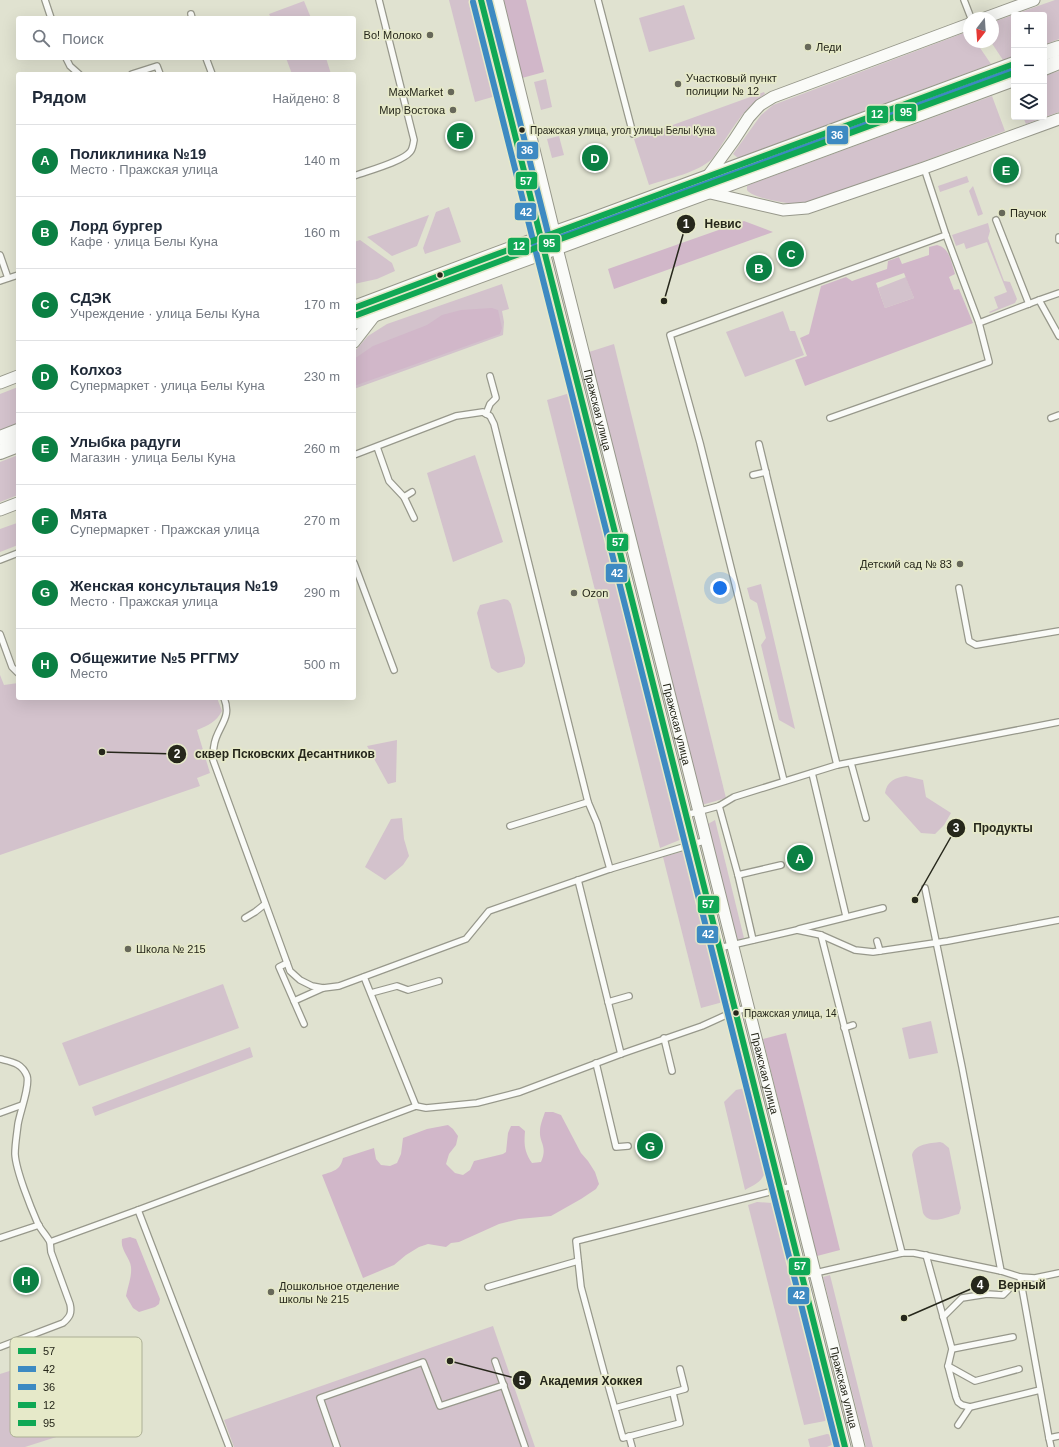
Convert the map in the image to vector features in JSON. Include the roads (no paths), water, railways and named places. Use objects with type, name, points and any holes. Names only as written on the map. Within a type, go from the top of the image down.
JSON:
[{"type":"street","name":"Пражская улица","points":[[481,0],[547,235]]},
{"type":"street","name":"Пражская улица","points":[[496,0],[550,250],[686,815],[844,1447]]},
{"type":"street","points":[[999,13],[1034,0]]},
{"type":"street","points":[[708,176],[749,117],[760,105],[773,97],[963,26]]},
{"type":"street","points":[[1047,52],[1059,48]]},
{"type":"street","points":[[1047,67],[1059,62]]},
{"type":"street","points":[[358,304],[1011,65]]},
{"type":"street","points":[[356,321],[1011,80]]},
{"type":"street","points":[[706,192],[783,210],[807,208],[924,168],[1059,119]]},
{"type":"street","name":"Пражская улица","points":[[550,250],[700,812],[732,946],[859,1445]]},
{"type":"street","points":[[356,339],[375,315]]},
{"type":"street","points":[[0,383],[16,377]]},
{"type":"street","points":[[0,438],[16,432]]},
{"type":"street","points":[[0,452],[16,446]]},
{"type":"street","points":[[0,510],[16,505]]},
{"type":"lane","points":[[45,0],[50,16]]},
{"type":"lane","points":[[356,175],[398,161],[410,152],[414,140],[379,0]]},
{"type":"lane","points":[[598,0],[633,134]]},
{"type":"lane","points":[[964,0],[969,12]]},
{"type":"lane","points":[[67,60],[70,66],[77,72]]},
{"type":"lane","points":[[207,60],[211,72]]},
{"type":"lane","points":[[138,72],[157,66],[159,72]]},
{"type":"lane","points":[[830,418],[989,362],[979,323],[946,235],[924,168]]},
{"type":"lane","points":[[996,220],[1028,304]]},
{"type":"lane","points":[[784,781],[701,448],[670,335],[946,235]]},
{"type":"lane","points":[[0,255],[8,278]]},
{"type":"lane","points":[[0,281],[16,276]]},
{"type":"lane","points":[[979,323],[1059,293]]},
{"type":"lane","points":[[1039,300],[1059,336]]},
{"type":"lane","points":[[486,414],[490,404],[496,398],[490,376]]},
{"type":"lane","points":[[356,454],[456,416],[483,412],[490,416],[494,424],[588,802],[597,823],[610,869]]},
{"type":"lane","points":[[1051,418],[1059,415]]},
{"type":"lane","points":[[758,444],[837,765]]},
{"type":"lane","points":[[377,447],[389,481],[404,497],[414,518]]},
{"type":"lane","points":[[753,475],[766,472]]},
{"type":"lane","points":[[404,497],[412,492]]},
{"type":"lane","points":[[0,560],[16,554]]},
{"type":"lane","points":[[356,568],[394,670]]},
{"type":"lane","points":[[958,588],[969,641],[976,645],[1059,631]]},
{"type":"lane","points":[[0,634],[12,667],[16,671]]},
{"type":"lane","points":[[225,700],[226,715],[223,726],[216,737],[212,750],[213,760],[290,971],[300,980],[312,986],[323,988]]},
{"type":"lane","points":[[686,815],[719,806],[734,797],[837,765],[1059,722]]},
{"type":"lane","points":[[851,763],[866,818]]},
{"type":"lane","points":[[812,773],[846,916]]},
{"type":"lane","points":[[510,826],[588,802]]},
{"type":"lane","points":[[719,806],[738,875],[752,940]]},
{"type":"lane","points":[[294,1001],[323,988],[339,986],[466,939],[489,911],[610,869],[707,840]]},
{"type":"lane","points":[[738,875],[781,865]]},
{"type":"lane","points":[[578,880],[621,1054]]},
{"type":"lane","points":[[925,888],[964,1075],[1001,1271]]},
{"type":"lane","points":[[245,918],[265,904]]},
{"type":"lane","points":[[720,948],[883,908]]},
{"type":"lane","points":[[797,930],[821,935],[855,950],[867,952],[936,942],[1059,920]]},
{"type":"lane","points":[[821,935],[902,1253]]},
{"type":"lane","points":[[878,941],[880,951]]},
{"type":"lane","points":[[287,963],[279,968],[304,1024]]},
{"type":"lane","points":[[364,977],[416,1106]]},
{"type":"lane","points":[[371,993],[397,986],[408,990],[439,981]]},
{"type":"lane","points":[[608,1002],[629,996]]},
{"type":"lane","points":[[50,1242],[416,1106],[426,1108],[477,1103],[520,1092],[664,1038],[702,1026],[735,1011],[749,1008]]},
{"type":"lane","points":[[844,1028],[853,1025]]},
{"type":"lane","points":[[664,1038],[672,1071]]},
{"type":"lane","points":[[0,1059],[22,1066],[27,1077],[26,1094],[22,1105],[18,1126],[15,1154],[17,1168],[39,1225],[50,1242],[51,1252],[72,1311],[69,1318],[62,1323],[26,1337]]},
{"type":"lane","points":[[596,1063],[616,1147],[628,1146]]},
{"type":"lane","points":[[0,1113],[22,1105]]},
{"type":"lane","points":[[673,1393],[680,1423],[623,1438],[581,1287],[576,1241],[779,1188],[793,1186]]},
{"type":"lane","points":[[138,1210],[229,1447]]},
{"type":"lane","points":[[0,1238],[39,1225]]},
{"type":"lane","points":[[802,1276],[902,1253],[926,1255],[1001,1271],[1020,1277],[1036,1278],[1059,1273]]},
{"type":"lane","points":[[926,1255],[952,1349],[948,1366],[958,1402],[962,1405],[970,1407],[1040,1390]]},
{"type":"lane","points":[[488,1287],[578,1261]]},
{"type":"lane","points":[[1020,1277],[1051,1447]]},
{"type":"lane","points":[[943,1317],[962,1298],[987,1294],[1003,1296],[1008,1290]]},
{"type":"lane","points":[[952,1349],[1013,1337]]},
{"type":"lane","points":[[0,1347],[10,1343]]},
{"type":"lane","points":[[337,1447],[320,1398],[423,1362],[440,1406],[504,1385]]},
{"type":"lane","points":[[495,1362],[525,1447]]},
{"type":"lane","points":[[948,1366],[975,1381],[1019,1369]]},
{"type":"lane","points":[[615,1408],[685,1389],[680,1369]]},
{"type":"lane","points":[[958,1425],[970,1407]]},
{"type":"lane","points":[[839,1424],[853,1421]]},
{"type":"lane","points":[[629,1436],[632,1447]]},
{"type":"lane","points":[[1049,1438],[1059,1436]]},
{"type":"lane","points":[[844,1447],[859,1445]]},
{"type":"place","name":"Во! Молоко","points":[[430,35]]},
{"type":"place","name":"Леди","points":[[808,47]]},
{"type":"place","name":"Участковый пункт полиции № 12","points":[[678,84]]},
{"type":"place","name":"MaxMarket","points":[[451,92]]},
{"type":"place","name":"Мир Востока","points":[[453,110]]},
{"type":"place","name":"Пражская улица, угол улицы Белы Куна","points":[[522,130]]},
{"type":"place","name":"Мята","points":[[460,136]]},
{"type":"place","name":"Колхоз","points":[[595,158]]},
{"type":"place","name":"Улыбка радуги","points":[[1006,170]]},
{"type":"place","name":"Паучок","points":[[1002,213]]},
{"type":"place","name":"СДЭК","points":[[791,254]]},
{"type":"place","name":"Лорд бургер","points":[[759,268]]},
{"type":"place","name":"Невис","points":[[664,301]]},
{"type":"place","name":"Детский сад № 83","points":[[960,564]]},
{"type":"place","name":"Ozon","points":[[574,593]]},
{"type":"place","name":"сквер Псковских Десантников","points":[[102,752]]},
{"type":"place","name":"Поликлиника №19","points":[[800,858]]},
{"type":"place","name":"Продукты","points":[[915,900]]},
{"type":"place","name":"Школа № 215","points":[[128,949]]},
{"type":"place","name":"Пражская улица, 14","points":[[736,1013]]},
{"type":"place","name":"Женская консультация №19","points":[[650,1146]]},
{"type":"place","name":"Общежитие №5 РГГМУ","points":[[26,1280]]},
{"type":"place","name":"Дошкольное отделение школы № 215","points":[[271,1292]]},
{"type":"place","name":"Верный","points":[[904,1318]]},
{"type":"place","name":"Академия Хоккея","points":[[450,1361]]}]
